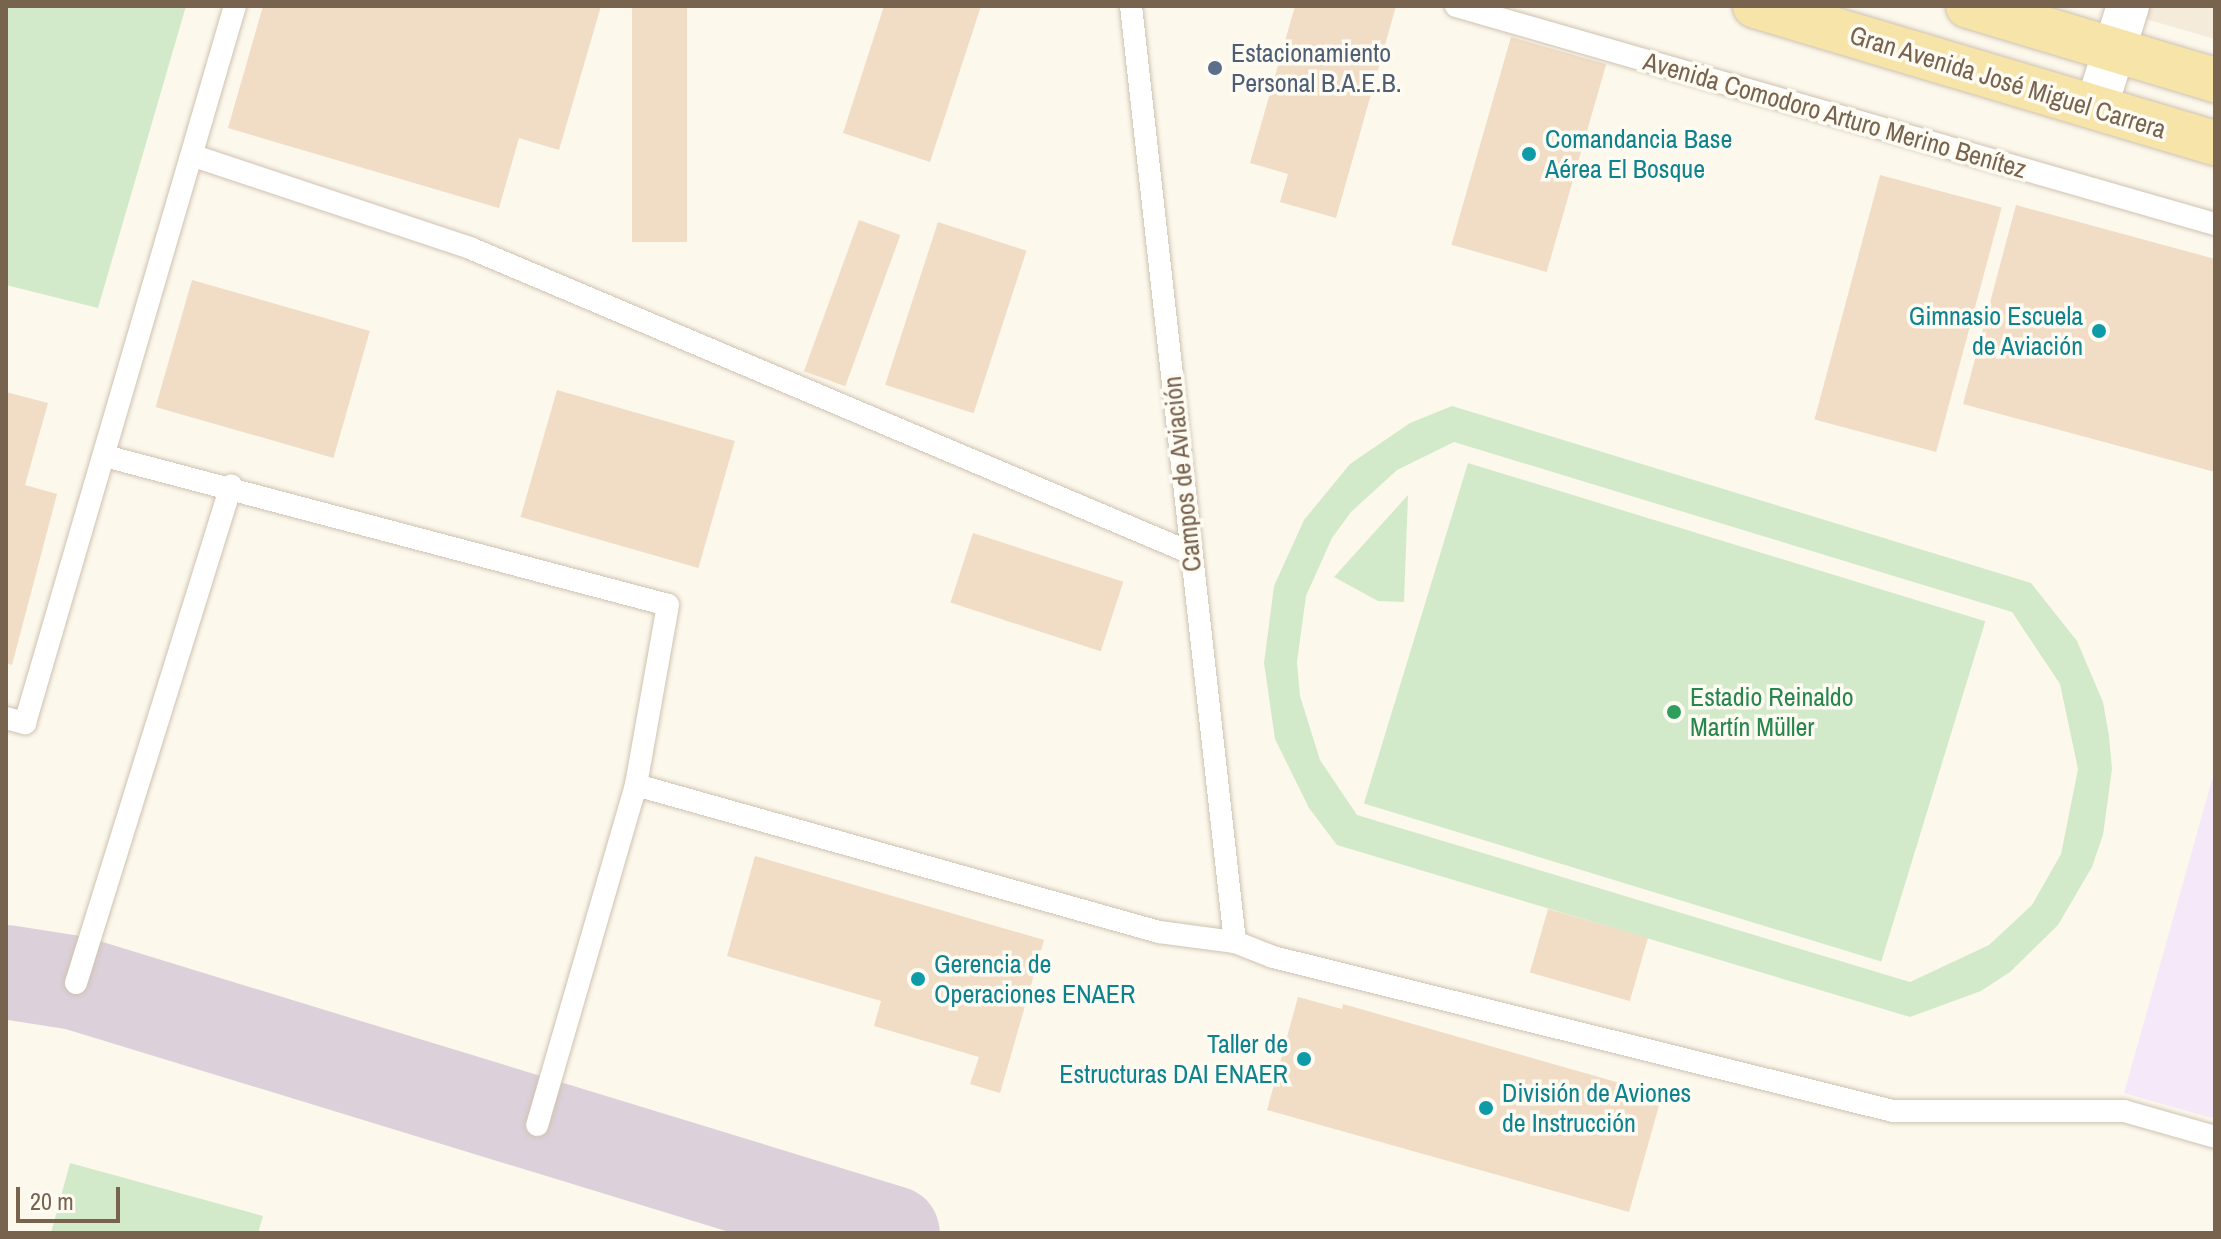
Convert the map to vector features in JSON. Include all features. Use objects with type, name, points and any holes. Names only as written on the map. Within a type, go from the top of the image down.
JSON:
[{"type":"main road","name":"Gran Avenida José Miguel Carrera","points":[[1755,6],[2215,143]]},
{"type":"main road","points":[[1968,6],[2215,80]]},
{"type":"street","points":[[2096,108],[2128,6]]},
{"type":"lane","points":[[6,718],[25,723],[194,156],[235,6]]},
{"type":"lane","name":"Campos de Aviación","points":[[1131,6],[1235,942]]},
{"type":"lane","name":"Avenida Comodoro Arturo Merino Benítez","points":[[1456,6],[2215,224]]},
{"type":"lane","points":[[194,156],[470,248],[1191,553]]},
{"type":"lane","points":[[105,456],[231,486],[668,605],[636,785],[537,1125]]},
{"type":"lane","points":[[76,983],[231,486]]},
{"type":"lane","points":[[636,785],[1159,932],[1235,942],[1288,961],[1893,1111],[2124,1111],[2215,1137]]},
{"type":"shaded area","points":[[2100,6],[2215,6],[2215,39]]},
{"type":"shaded area","points":[[2215,769],[2215,1119],[2124,1093]]},
{"type":"green space","points":[[6,6],[186,6],[98,308],[6,285]]},
{"type":"green space","points":[[1452,406],[2031,583],[2077,641],[2103,702],[2112,769],[2103,835],[2092,867],[2058,925],[2010,972],[1981,991],[1910,1017],[1337,845],[1309,808],[1275,739],[1264,663],[1274,586],[1304,520],[1350,464],[1410,423]],"holes":[[[1454,442],[2012,612],[2060,684],[2078,769],[2061,854],[2032,905],[1989,945],[1910,982],[1357,815],[1320,760],[1300,696],[1297,662],[1306,596],[1332,538],[1351,512],[1397,470]]]},
{"type":"green space","name":"Estadio Reinaldo Martín Müller","points":[[1468,463],[1985,621],[1881,962],[1364,803]]},
{"type":"green space","points":[[1408,495],[1404,602],[1378,601],[1334,577]]},
{"type":"green space","points":[[70,1163],[263,1216],[258,1233],[51,1233]]},
{"type":"building","points":[[263,6],[601,6],[559,150],[519,138],[499,208],[228,128]]},
{"type":"building","points":[[632,6],[687,6],[687,242],[632,242]]},
{"type":"building","points":[[884,6],[981,6],[930,162],[843,133]]},
{"type":"building","points":[[1295,6],[1396,6],[1336,218],[1280,202],[1288,174],[1250,163]]},
{"type":"building","name":"Comandancia Base Aérea El Bosque","points":[[1511,37],[1606,64],[1547,272],[1451,245]]},
{"type":"building","points":[[1880,175],[2002,208],[1936,452],[1815,419]]},
{"type":"building","name":"Gimnasio Escuela de Aviación","points":[[2016,205],[2215,259],[2215,472],[1963,404]]},
{"type":"building","points":[[859,220],[900,235],[845,386],[804,371]]},
{"type":"building","points":[[938,222],[1026,251],[974,413],[885,385]]},
{"type":"building","points":[[192,280],[370,331],[333,458],[156,407]]},
{"type":"building","points":[[557,390],[735,441],[698,568],[521,517]]},
{"type":"building","points":[[6,392],[48,403],[25,485],[57,494],[12,665],[6,663]]},
{"type":"building","points":[[973,533],[1123,582],[1101,651],[950,602]]},
{"type":"building","name":"Gerencia de Operaciones ENAER","points":[[755,856],[1044,940],[1000,1093],[970,1084],[979,1057],[874,1026],[881,1001],[727,956]]},
{"type":"building","points":[[1548,909],[1648,938],[1630,1001],[1530,972]]},
{"type":"building","name":"División de Aviones de Instrucción","points":[[1298,997],[1342,1009],[1343,1004],[1662,1095],[1629,1212],[1267,1110]]},
{"type":"taxiway","points":[[6,972],[76,983],[893,1233]]},
{"type":"place","name":"Estacionamiento Personal B.A.E.B.","points":[[1215,68]]},
{"type":"place","name":"Comandancia Base Aérea El Bosque","points":[[1529,154]]},
{"type":"place","name":"Gimnasio Escuela de Aviación","points":[[2099,331]]},
{"type":"place","name":"Estadio Reinaldo Martín Müller","points":[[1674,712]]},
{"type":"place","name":"Gerencia de Operaciones ENAER","points":[[918,979]]},
{"type":"place","name":"Taller de Estructuras DAI ENAER","points":[[1304,1059]]},
{"type":"place","name":"División de Aviones de Instrucción","points":[[1486,1108]]}]
